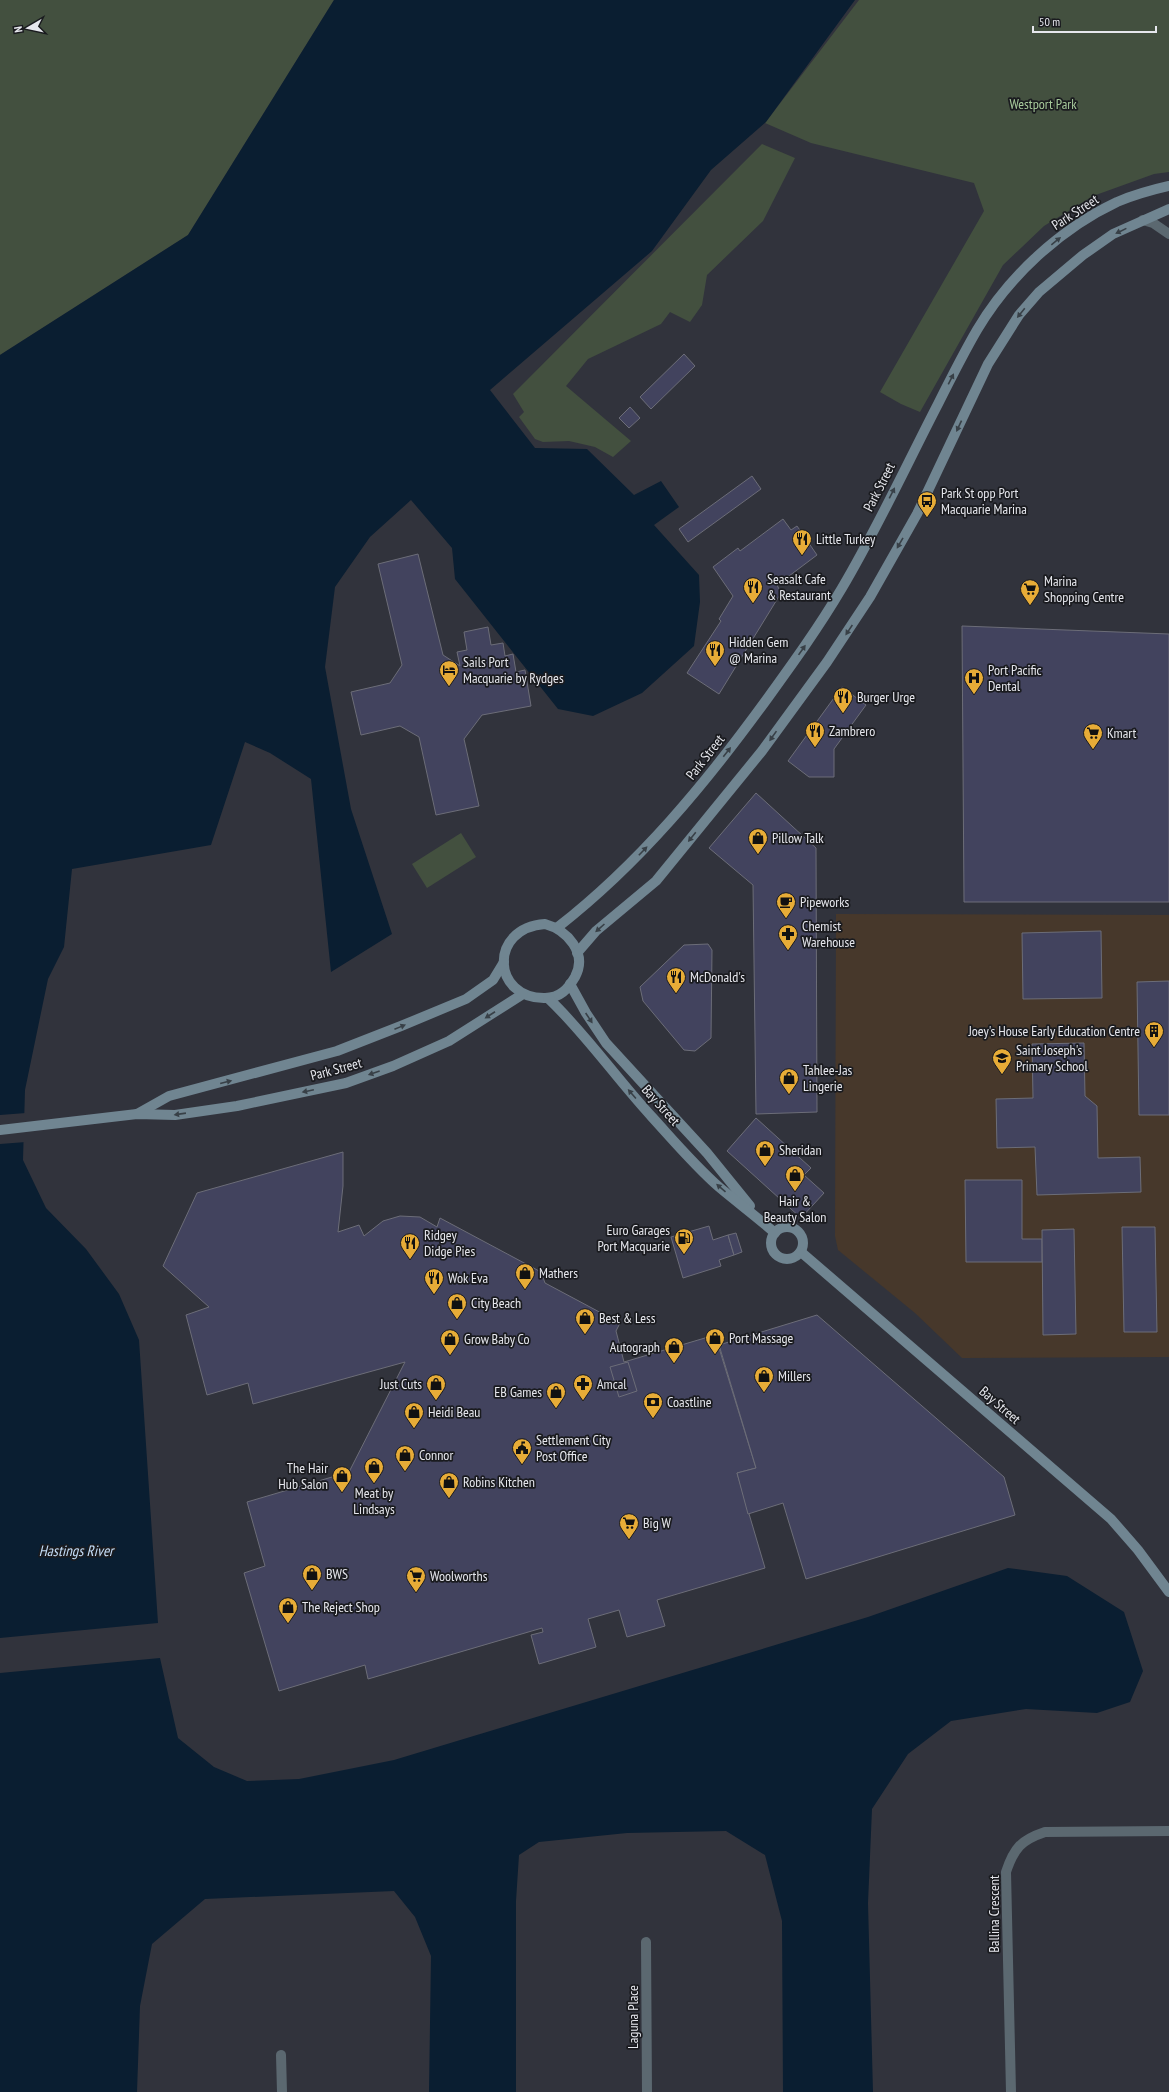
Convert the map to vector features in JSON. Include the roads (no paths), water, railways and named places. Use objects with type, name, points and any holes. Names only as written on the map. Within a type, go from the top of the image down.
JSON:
[{"type":"street","name":"Park Street","points":[[558,927],[616,879],[690,799],[740,735],[803,649],[852,571],[978,329],[1026,266],[1058,239],[1096,213],[1135,195],[1169,186]]},
{"type":"street","points":[[577,953],[596,931],[656,881],[762,752],[827,662],[870,597],[916,514],[988,364],[1019,315],[1039,292],[1083,255],[1113,234],[1169,209]]},
{"type":"street","points":[[1143,220],[1153,223],[1169,234]]},
{"type":"street","points":[[545,924],[558,927],[569,936],[577,953],[577,973],[562,994],[548,998],[535,998],[523,994],[513,986],[506,975],[504,962],[508,944],[520,930],[532,925],[545,924]]},
{"type":"street","name":"Park Street","points":[[137,1114],[169,1096],[337,1051],[401,1026],[466,999],[493,980],[504,962]]},
{"type":"street","name":"Bay Street","points":[[570,984],[586,1014],[606,1043],[707,1153],[762,1222]]},
{"type":"street","name":"Park Street","points":[[0,1130],[137,1114],[175,1115],[237,1106],[346,1083],[394,1066],[449,1041],[523,994]]},
{"type":"street","name":"Bay Street","points":[[548,998],[579,1028],[606,1064],[647,1111],[718,1186],[775,1234]]},
{"type":"street","points":[[793,1228],[802,1237],[803,1243],[801,1252],[794,1258],[789,1259],[778,1256],[772,1245],[772,1238],[775,1234],[781,1229],[793,1228]]},
{"type":"street","name":"Bay Street","points":[[801,1252],[1110,1519],[1138,1550],[1169,1592]]},
{"type":"street","name":"Ballina Crescent","points":[[1011,2092],[1006,1872],[1012,1856],[1020,1844],[1032,1836],[1046,1832],[1169,1831]]},
{"type":"street","name":"Laguna Place","points":[[646,1942],[647,2092]]},
{"type":"street","points":[[281,2055],[282,2092]]},
{"type":"water","name":"Hastings River","points":[[334,0],[855,0],[766,122],[711,170],[652,251],[490,390],[535,448],[587,449],[634,495],[661,481],[679,507],[654,525],[699,575],[700,602],[694,646],[642,693],[593,716],[558,709],[455,579],[452,548],[411,500],[370,537],[335,587],[325,667],[351,809],[392,934],[331,972],[311,779],[270,753],[245,742],[211,845],[72,869],[64,947],[48,979],[25,1090],[23,1160],[46,1208],[86,1249],[119,1294],[139,1340],[158,1623],[0,1638],[0,355],[188,235]]},
{"type":"water","points":[[1008,1568],[1067,1576],[1124,1612],[1143,1671],[1130,1702],[1097,1713],[1026,1709],[951,1721],[908,1754],[872,1809],[868,1903],[873,2092],[783,2092],[782,1921],[765,1855],[726,1831],[627,1833],[539,1842],[519,1855],[516,1901],[516,2092],[429,2092],[431,1956],[415,1917],[394,1891],[205,1899],[152,1944],[140,2006],[137,2092],[0,2092],[0,1673],[160,1658],[178,1738],[214,1767],[247,1781],[299,1779],[394,1760],[868,1617]]},
{"type":"place","name":"Park St opp Port Macquarie Marina","points":[[927,518]]},
{"type":"place","name":"Little Turkey","points":[[802,556]]},
{"type":"place","name":"Seasalt Cafe & Restaurant","points":[[753,604]]},
{"type":"place","name":"Marina Shopping Centre","points":[[1030,606]]},
{"type":"place","name":"Hidden Gem @ Marina","points":[[715,667]]},
{"type":"place","name":"Sails Port Macquarie by Rydges","points":[[449,687]]},
{"type":"place","name":"Port Pacific Dental","points":[[974,695]]},
{"type":"place","name":"Burger Urge","points":[[843,714]]},
{"type":"place","name":"Zambrero","points":[[815,748]]},
{"type":"place","name":"Kmart","points":[[1093,750]]},
{"type":"place","name":"Pillow Talk","points":[[758,855]]},
{"type":"place","name":"Pipeworks","points":[[786,919]]},
{"type":"place","name":"Chemist Warehouse","points":[[788,951]]},
{"type":"place","name":"McDonald's","points":[[676,994]]},
{"type":"place","name":"Joey's House Early Education Centre","points":[[1154,1048]]},
{"type":"place","name":"Saint Joseph's Primary School","points":[[1002,1075]]},
{"type":"place","name":"Tahlee-Jas Lingerie","points":[[789,1095]]},
{"type":"place","name":"Sheridan","points":[[765,1167]]},
{"type":"place","name":"Hair & Beauty Salon","points":[[795,1192]]},
{"type":"place","name":"Euro Garages Port Macquarie","points":[[684,1255]]},
{"type":"place","name":"Ridgey Didge Pies","points":[[410,1260]]},
{"type":"place","name":"Mathers","points":[[525,1290]]},
{"type":"place","name":"Wok Eva","points":[[434,1295]]},
{"type":"place","name":"City Beach","points":[[457,1320]]},
{"type":"place","name":"Best & Less","points":[[585,1335]]},
{"type":"place","name":"Port Massage","points":[[715,1355]]},
{"type":"place","name":"Grow Baby Co","points":[[450,1356]]},
{"type":"place","name":"Autograph","points":[[674,1364]]},
{"type":"place","name":"Millers","points":[[764,1393]]},
{"type":"place","name":"Just Cuts","points":[[436,1401]]},
{"type":"place","name":"Amcal","points":[[583,1401]]},
{"type":"place","name":"EB Games","points":[[556,1409]]},
{"type":"place","name":"Coastline","points":[[653,1419]]},
{"type":"place","name":"Heidi Beau","points":[[414,1429]]},
{"type":"place","name":"Settlement City Post Office","points":[[522,1465]]},
{"type":"place","name":"Connor","points":[[405,1472]]},
{"type":"place","name":"Meat by Lindsays","points":[[374,1484]]},
{"type":"place","name":"The Hair Hub Salon","points":[[342,1493]]},
{"type":"place","name":"Robins Kitchen","points":[[449,1499]]},
{"type":"place","name":"Big W","points":[[629,1540]]},
{"type":"place","name":"BWS","points":[[312,1591]]},
{"type":"place","name":"Woolworths","points":[[416,1593]]},
{"type":"place","name":"The Reject Shop","points":[[288,1624]]},
{"type":"park label","name":"Westport Park","points":[[1043,104]]}]
